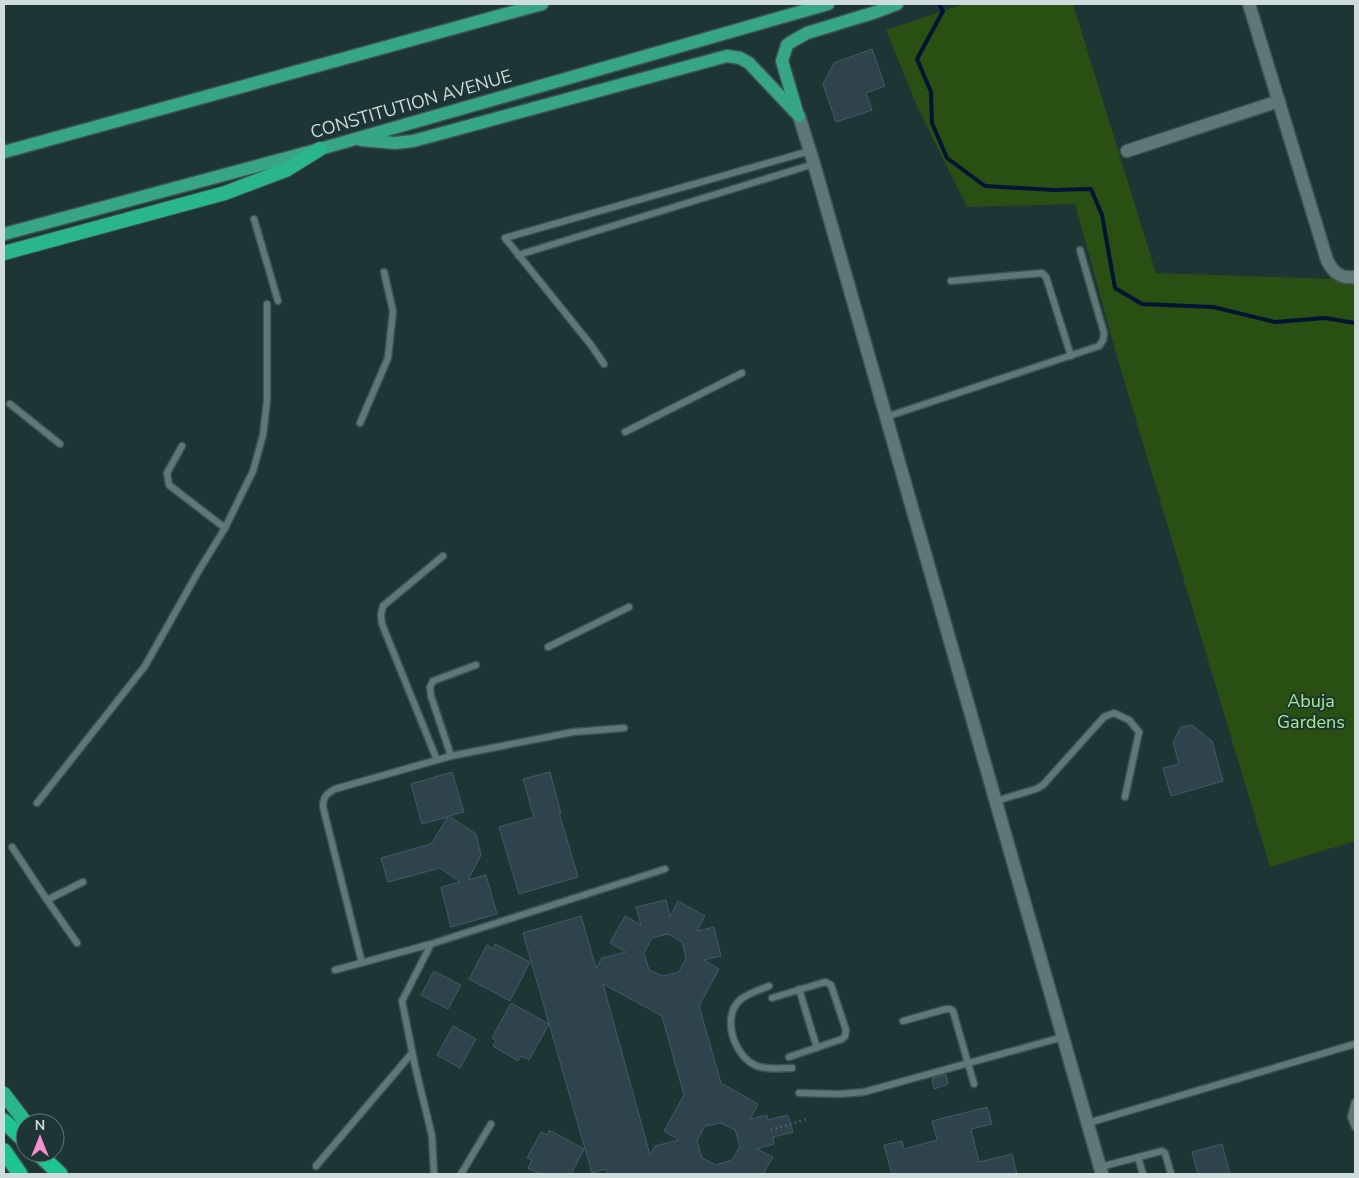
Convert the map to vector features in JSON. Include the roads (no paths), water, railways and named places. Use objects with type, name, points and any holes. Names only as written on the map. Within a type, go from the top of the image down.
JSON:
[{"type":"highway","points":[[4,253],[225,193],[286,170],[320,148]]},
{"type":"highway","points":[[4,1094],[18,1113]]},
{"type":"highway","points":[[4,1120],[15,1131]]},
{"type":"highway","points":[[4,1151],[20,1174]]},
{"type":"highway","points":[[48,1163],[60,1174]]},
{"type":"highway","points":[[56,1163],[64,1174]]},
{"type":"main road","points":[[4,152],[542,4]]},
{"type":"main road","name":"CONSTITUTION AVENUE","points":[[4,234],[353,139],[828,4]]},
{"type":"main road","points":[[799,116],[783,67],[783,55],[787,45],[796,38],[896,4]]},
{"type":"main road","points":[[353,139],[395,144],[413,141],[727,56],[740,58],[749,63],[799,116]]},
{"type":"street","points":[[514,11],[530,4]]},
{"type":"street","points":[[1249,4],[1327,260],[1331,268],[1338,275],[1348,278],[1355,277]]},
{"type":"street","points":[[1127,151],[1279,101]]},
{"type":"street","points":[[799,116],[1101,1171]]},
{"type":"lane","points":[[604,364],[591,345],[505,238],[810,151]]},
{"type":"lane","points":[[518,255],[814,164]]},
{"type":"lane","points":[[254,219],[278,301]]},
{"type":"lane","points":[[886,417],[1099,346],[1103,340],[1104,333],[1080,250]]},
{"type":"lane","points":[[360,422],[388,358],[394,311],[384,272]]},
{"type":"lane","points":[[951,281],[1042,272],[1046,277],[1071,356]]},
{"type":"lane","points":[[37,803],[145,666],[225,528],[253,471],[263,435],[267,401],[267,304]]},
{"type":"lane","points":[[624,432],[742,373]]},
{"type":"lane","points":[[10,404],[60,444]]},
{"type":"lane","points":[[182,446],[167,473],[169,486],[225,528]]},
{"type":"lane","points":[[437,760],[382,624],[381,615],[383,606],[443,556]]},
{"type":"lane","points":[[548,647],[629,607]]},
{"type":"lane","points":[[451,756],[431,696],[430,687],[433,681],[476,664]]},
{"type":"lane","points":[[996,801],[1036,789],[1043,785],[1104,717],[1114,713],[1129,720],[1139,732],[1125,797]]},
{"type":"lane","points":[[362,963],[323,807],[323,799],[327,793],[335,789],[451,756],[574,732],[624,728]]},
{"type":"lane","points":[[12,847],[77,943]]},
{"type":"lane","points":[[335,970],[431,944],[665,869]]},
{"type":"lane","points":[[47,900],[83,882]]},
{"type":"lane","points":[[431,944],[402,1001],[412,1053],[432,1136],[434,1174]]},
{"type":"lane","points":[[772,998],[825,982],[831,985],[846,1030],[846,1036],[842,1039],[788,1057]]},
{"type":"lane","points":[[769,986],[740,1000],[731,1018],[732,1031],[736,1045],[745,1058],[757,1066],[792,1068]]},
{"type":"lane","points":[[799,990],[817,1048]]},
{"type":"lane","points":[[902,1020],[950,1008],[953,1011],[974,1084]]},
{"type":"lane","points":[[799,1093],[840,1094],[864,1092],[1063,1037]]},
{"type":"lane","points":[[1088,1123],[1355,1044]]},
{"type":"lane","points":[[316,1166],[412,1053]]},
{"type":"lane","points":[[1355,1102],[1351,1117],[1355,1127]]},
{"type":"lane","points":[[461,1174],[491,1124]]},
{"type":"lane","points":[[1101,1171],[1138,1156],[1162,1151],[1165,1153],[1171,1174]]},
{"type":"lane","points":[[1138,1156],[1143,1174]]},
{"type":"waterway","points":[[939,4],[943,11],[917,59],[931,92],[932,123],[947,158],[985,186],[1053,190],[1091,189],[1102,215],[1115,288],[1142,304],[1213,307],[1275,322],[1325,318],[1355,323]]},
{"type":"park label","name":"Abuja Gardens","points":[[1311,711]]}]
